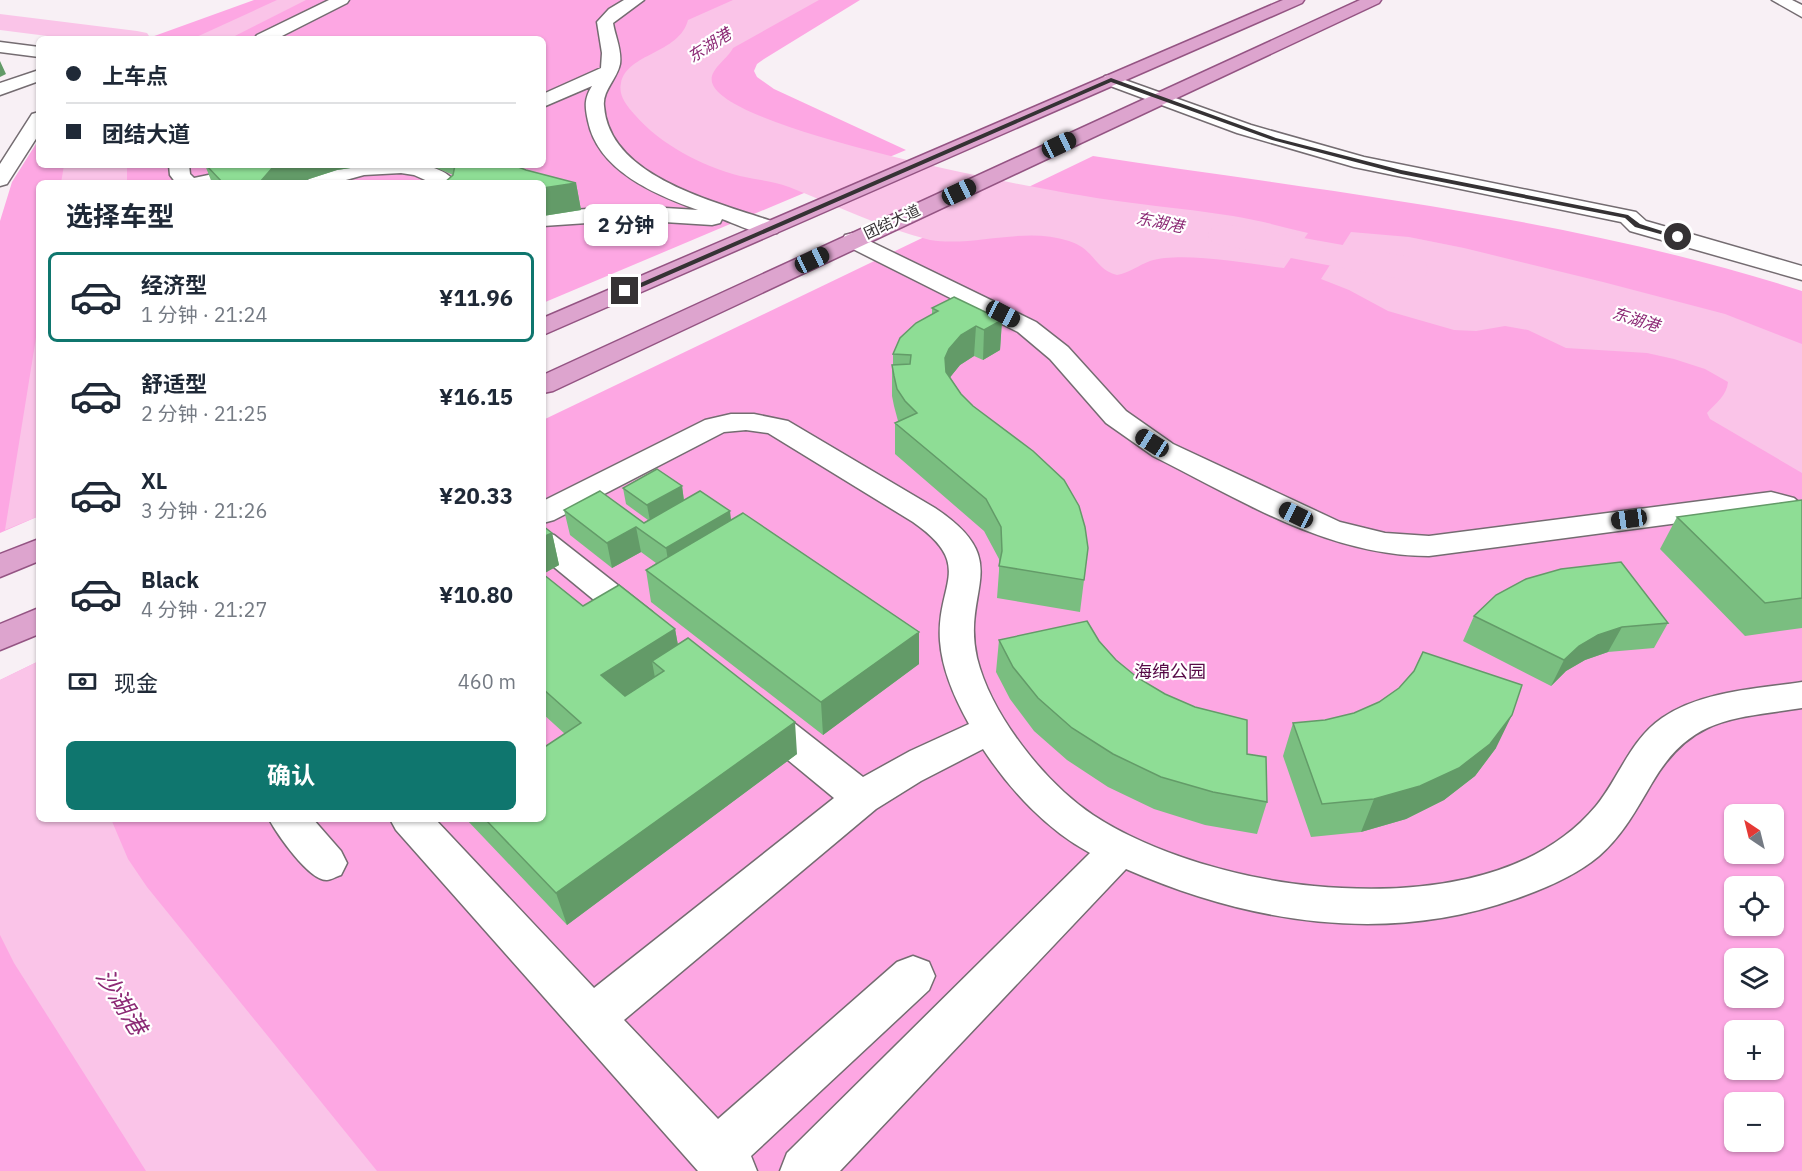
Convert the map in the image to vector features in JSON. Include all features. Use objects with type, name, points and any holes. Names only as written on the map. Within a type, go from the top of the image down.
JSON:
[{"type":"main road","points":[[546,326],[760,225],[815,208],[1296,0]]},
{"type":"main road","name":"团结大道","points":[[546,384],[1373,0]]},
{"type":"main road","points":[[0,566],[36,550]]},
{"type":"main road","points":[[0,638],[36,621]]},
{"type":"street","points":[[269,36],[341,0]]},
{"type":"street","points":[[636,0],[615,12],[605,22],[611,63],[594,100],[594,108],[609,147],[622,163],[642,178],[760,225]]},
{"type":"street","points":[[1780,0],[1802,12]]},
{"type":"street","points":[[0,47],[36,52]]},
{"type":"street","points":[[546,99],[607,72]]},
{"type":"street","points":[[0,89],[36,76]]},
{"type":"street","points":[[1111,80],[1274,139],[1401,172],[1628,217],[1638,226],[1802,273]]},
{"type":"street","points":[[0,180],[36,123]]},
{"type":"street","points":[[0,148],[21,147]]},
{"type":"street","points":[[214,180],[272,168]]},
{"type":"street","points":[[325,180],[352,171],[385,168]]},
{"type":"street","points":[[402,168],[430,173],[440,180]]},
{"type":"street","points":[[562,196],[653,214],[760,225]]},
{"type":"street","points":[[546,219],[592,214],[653,214]]},
{"type":"street","points":[[859,238],[1039,334],[1062,356],[1116,417],[1163,450],[1340,534],[1399,545],[1429,546],[1771,501],[1783,505],[1802,520]]},
{"type":"street","points":[[546,511],[715,426],[737,422],[763,423],[778,427],[923,515],[946,533],[960,549],[967,568],[958,614],[957,650],[970,691],[989,731],[1023,774],[1069,819],[1120,849],[1208,883],[1289,902],[1332,907],[1416,904],[1458,898],[1500,887],[1541,871],[1570,855],[1594,837],[1613,814],[1662,740],[1677,726],[1726,707],[1802,695]]},
{"type":"street","points":[[546,544],[661,637]]},
{"type":"street","points":[[734,696],[862,798]]},
{"type":"street","points":[[592,1018],[862,798],[898,774],[935,754],[989,731]]},
{"type":"street","points":[[292,822],[326,863]]},
{"type":"street","points":[[413,822],[724,1163],[913,976]]},
{"type":"street","points":[[805,1171],[1120,849]]},
{"type":"green space","points":[[254,0],[860,0],[764,59],[757,64],[754,71],[757,77],[774,89],[906,150],[546,302],[546,180],[36,180],[36,517],[0,533],[0,221],[12,182],[36,144],[36,168],[546,168],[546,36],[154,36]]},
{"type":"green space","name":"海绵公园","points":[[1093,156],[1361,195],[1539,225],[1715,265],[1802,291],[1802,1171],[0,1171],[0,680],[36,662],[36,822],[546,822],[546,419]]},
{"type":"water","points":[[277,0],[306,0],[235,36],[199,36]]},
{"type":"water","points":[[733,0],[819,0],[733,48],[712,75],[713,85],[732,103],[771,120],[823,138],[882,154],[1048,190],[1233,216],[1308,233],[1284,268],[1180,257],[1150,261],[1117,275],[1104,269],[1084,249],[1069,241],[1035,236],[965,241],[930,240],[876,223],[783,185],[740,176],[711,166],[683,153],[645,126],[624,100],[620,88],[625,73],[633,65],[675,40],[683,31],[688,20]]},
{"type":"water","points":[[64,168],[127,168],[127,180],[62,180]]},
{"type":"water","points":[[1351,232],[1409,237],[1603,282],[1725,314],[1802,344],[1802,473],[1710,419],[1707,413],[1723,395],[1728,382],[1705,369],[1647,353],[1566,348],[1528,330],[1505,326],[1476,331],[1454,330],[1388,311],[1349,290],[1321,279]]},
{"type":"water","points":[[36,338],[36,517],[5,530]]},
{"type":"water","name":"沙湖港","points":[[36,662],[36,822],[112,822],[128,859],[147,887],[377,1171],[146,1171],[14,963],[0,935],[0,680]]},
{"type":"building","points":[[209,168],[272,168],[262,180],[220,180]]},
{"type":"building","points":[[454,168],[521,168],[576,183],[546,188],[546,180],[447,180],[453,175]]},
{"type":"building","points":[[954,297],[1002,320],[984,330],[976,326],[961,335],[949,349],[945,358],[946,372],[961,394],[973,406],[1033,451],[1064,480],[1079,506],[1085,527],[1088,548],[1084,580],[999,566],[1002,551],[1001,527],[986,499],[895,423],[917,413],[897,389],[894,376],[892,365],[910,364],[911,355],[893,354],[900,338],[916,323],[938,311],[932,308]]},
{"type":"building","points":[[657,469],[682,486],[647,505],[623,488]]},
{"type":"building","points":[[600,491],[644,523],[700,491],[730,511],[666,548],[636,527],[607,543],[564,510]]},
{"type":"building","points":[[1802,500],[1802,598],[1765,603],[1677,517]]},
{"type":"building","points":[[743,513],[919,632],[821,702],[646,570]]},
{"type":"building","points":[[1621,562],[1668,623],[1622,627],[1598,635],[1579,646],[1564,660],[1474,616],[1496,595],[1526,579],[1561,569]]},
{"type":"building","points":[[546,576],[583,606],[619,585],[675,629],[601,675],[625,696],[664,671],[652,661],[688,638],[795,722],[556,893],[488,822],[546,822],[546,746],[581,723],[546,692]]},
{"type":"building","points":[[1087,621],[1099,641],[1116,660],[1138,678],[1165,694],[1195,707],[1247,720],[1247,754],[1266,757],[1267,802],[1213,792],[1161,777],[1113,754],[1072,728],[1038,698],[1013,667],[999,640]]},
{"type":"building","points":[[1423,652],[1522,685],[1512,715],[1490,744],[1459,768],[1420,786],[1374,799],[1322,804],[1293,723],[1325,720],[1354,713],[1379,702],[1399,688],[1414,671]]},
{"type":"waterway","points":[[0,22],[113,36]]},
{"type":"waterway","name":"东湖港","points":[[1226,235],[1410,269]]},
{"type":"route","points":[[625,291],[1111,80],[1274,139],[1401,172],[1628,217],[1638,226],[1678,237]]}]
